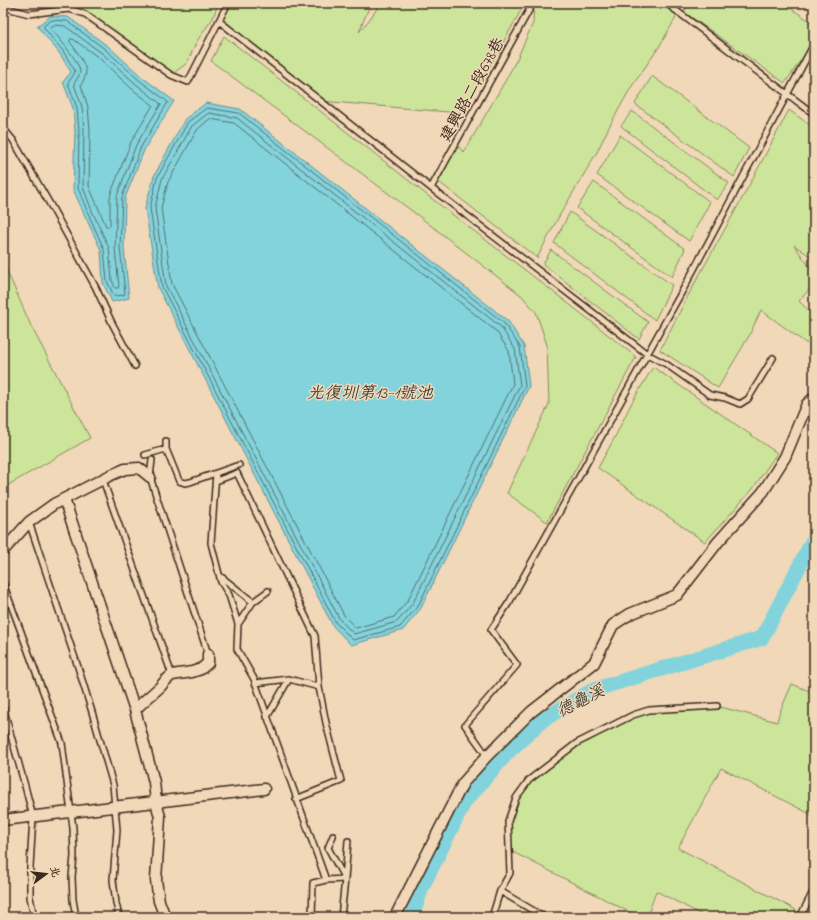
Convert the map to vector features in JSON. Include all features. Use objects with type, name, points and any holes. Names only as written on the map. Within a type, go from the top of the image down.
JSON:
[{"type":"street","points":[[395,917],[463,783],[486,756],[531,712],[594,663],[613,625],[630,614],[677,595],[718,542],[763,492],[785,457],[807,404],[814,398]]},
{"type":"street","points":[[3,551],[28,522],[54,504],[111,475],[125,470],[139,468],[150,477]]},
{"type":"street","points":[[64,499],[135,710],[154,782],[156,802],[160,817],[156,880],[159,901],[165,917]]},
{"type":"street","points":[[135,710],[172,675],[201,669],[208,663],[208,654]]},
{"type":"street","points":[[3,820],[264,789]]},
{"type":"lane","points":[[3,7],[29,14],[68,9],[85,14],[171,75],[188,82],[228,3]]},
{"type":"lane","name":"建興路二段678巷","points":[[431,188],[533,3]]},
{"type":"lane","points":[[666,3],[814,114]]},
{"type":"lane","points":[[219,21],[431,188],[647,354],[666,364],[710,395],[725,398],[740,404],[748,399],[773,358]]},
{"type":"lane","points":[[486,756],[465,725],[517,665],[491,630],[510,601],[685,286],[814,44]]},
{"type":"lane","points":[[3,128],[13,140],[58,219],[95,286],[112,323],[136,366]]},
{"type":"lane","points":[[166,441],[166,449],[179,481],[185,483],[239,465]]},
{"type":"lane","points":[[145,455],[166,449]]},
{"type":"lane","points":[[152,460],[150,477],[208,654]]},
{"type":"lane","points":[[216,473],[211,543],[221,582],[229,595],[238,624],[237,649],[255,683],[326,880]]},
{"type":"lane","points":[[216,481],[237,473],[315,636],[319,687],[326,723],[341,781],[296,799]]},
{"type":"lane","points":[[103,480],[172,675]]},
{"type":"lane","points":[[28,522],[78,667],[113,785],[117,830],[113,880],[119,917]]},
{"type":"lane","points":[[220,576],[252,602]]},
{"type":"lane","points":[[3,583],[62,743],[74,828],[72,892],[76,917]]},
{"type":"lane","points":[[238,624],[252,602],[268,591]]},
{"type":"lane","points":[[255,683],[289,679],[319,687]]},
{"type":"lane","points":[[267,717],[289,679]]},
{"type":"lane","points":[[492,917],[500,891],[510,873],[508,820],[516,798],[529,780],[577,742],[633,715],[650,710],[717,706]]},
{"type":"lane","points":[[3,708],[33,817],[30,897],[34,917]]},
{"type":"lane","points":[[333,836],[328,848],[344,879]]},
{"type":"lane","points":[[341,917],[348,841]]},
{"type":"lane","points":[[312,917],[314,883],[326,880],[344,879]]},
{"type":"lane","points":[[800,917],[814,890]]},
{"type":"lane","points":[[500,891],[544,917]]},
{"type":"green space","points":[[81,3],[218,3],[213,18],[197,41],[187,63],[171,75],[85,14]]},
{"type":"green space","points":[[229,3],[372,3],[359,32],[381,3],[525,3],[490,66],[460,113],[321,101],[219,21]]},
{"type":"green space","points":[[534,3],[664,3],[678,14],[659,47],[630,89],[597,152],[558,218],[537,258],[435,179],[454,143],[464,152],[504,83],[517,59],[533,23]]},
{"type":"green space","points":[[689,3],[783,3],[814,24],[814,41],[785,83],[684,12]]},
{"type":"green space","points":[[224,36],[636,357],[547,522],[507,493],[549,404],[547,345],[536,312],[521,295],[416,214],[211,61]]},
{"type":"green space","points":[[652,76],[749,148],[734,177],[635,104]]},
{"type":"green space","points":[[789,110],[814,128],[814,259],[794,245],[814,273],[814,284],[799,301],[814,316],[814,323],[807,344],[761,310],[749,336],[718,388],[660,350]]},
{"type":"green space","points":[[632,111],[729,183],[717,200],[621,126]]},
{"type":"green space","points":[[620,135],[710,202],[689,241],[597,175]]},
{"type":"green space","points":[[594,182],[685,249],[672,277],[577,208]]},
{"type":"green space","points":[[570,212],[672,285],[655,320],[554,243]]},
{"type":"green space","points":[[551,250],[648,322],[639,339],[543,264]]},
{"type":"green space","points":[[3,262],[31,326],[90,438],[3,488]]},
{"type":"green space","points":[[653,367],[777,453],[752,490],[705,542],[598,468],[631,404]]},
{"type":"green space","points":[[792,684],[814,693],[814,816],[721,768],[678,848],[796,910],[796,917],[706,917],[656,891],[647,917],[639,917],[509,850],[508,821],[516,798],[529,780],[577,743],[649,710],[717,706],[777,722]]},
{"type":"water","points":[[51,16],[68,17],[109,47],[142,77],[174,101],[145,148],[125,198],[124,248],[129,298],[112,302],[103,283],[101,250],[73,189],[75,131],[73,108],[63,82],[71,72],[60,54],[37,26]]},
{"type":"water","name":"光復圳第13-1號池","points":[[206,103],[240,109],[508,321],[524,346],[529,386],[421,608],[403,630],[351,645],[333,626],[158,288],[145,208],[154,176],[185,119]]},
{"type":"waterway","name":"德龜溪","points":[[412,917],[422,887],[465,801],[508,752],[544,719],[593,690],[762,638],[814,538]]}]
